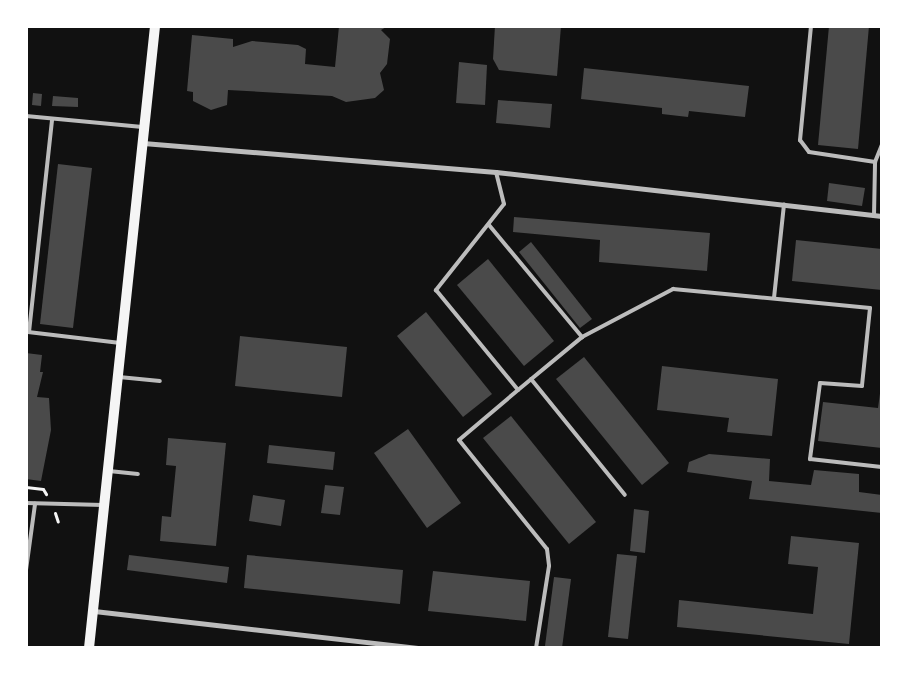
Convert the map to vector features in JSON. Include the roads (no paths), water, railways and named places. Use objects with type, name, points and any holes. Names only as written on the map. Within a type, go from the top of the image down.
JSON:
[{"type":"main road","points":[[89,648],[155,26]]},
{"type":"street","points":[[143,143],[496,172],[882,216]]},
{"type":"street","points":[[94,611],[420,648]]},
{"type":"lane","points":[[811,26],[800,140],[809,152],[875,162]]},
{"type":"lane","points":[[26,116],[145,128]]},
{"type":"lane","points":[[52,120],[27,332],[122,343]]},
{"type":"lane","points":[[874,216],[875,162],[882,145]]},
{"type":"lane","points":[[496,172],[504,204],[436,290],[518,390]]},
{"type":"lane","points":[[774,298],[784,205]]},
{"type":"lane","points":[[489,225],[582,337]]},
{"type":"lane","points":[[536,648],[549,566],[547,550],[459,440],[582,337],[673,289],[870,308],[862,386],[820,383],[810,459],[882,467]]},
{"type":"lane","points":[[119,377],[160,381]]},
{"type":"lane","points":[[531,379],[624,495]]},
{"type":"lane","points":[[109,471],[138,474]]},
{"type":"lane","points":[[26,503],[35,504],[51,501],[105,505]]},
{"type":"lane","points":[[26,570],[35,504]]},
{"type":"lane","points":[[362,648],[363,641]]}]
